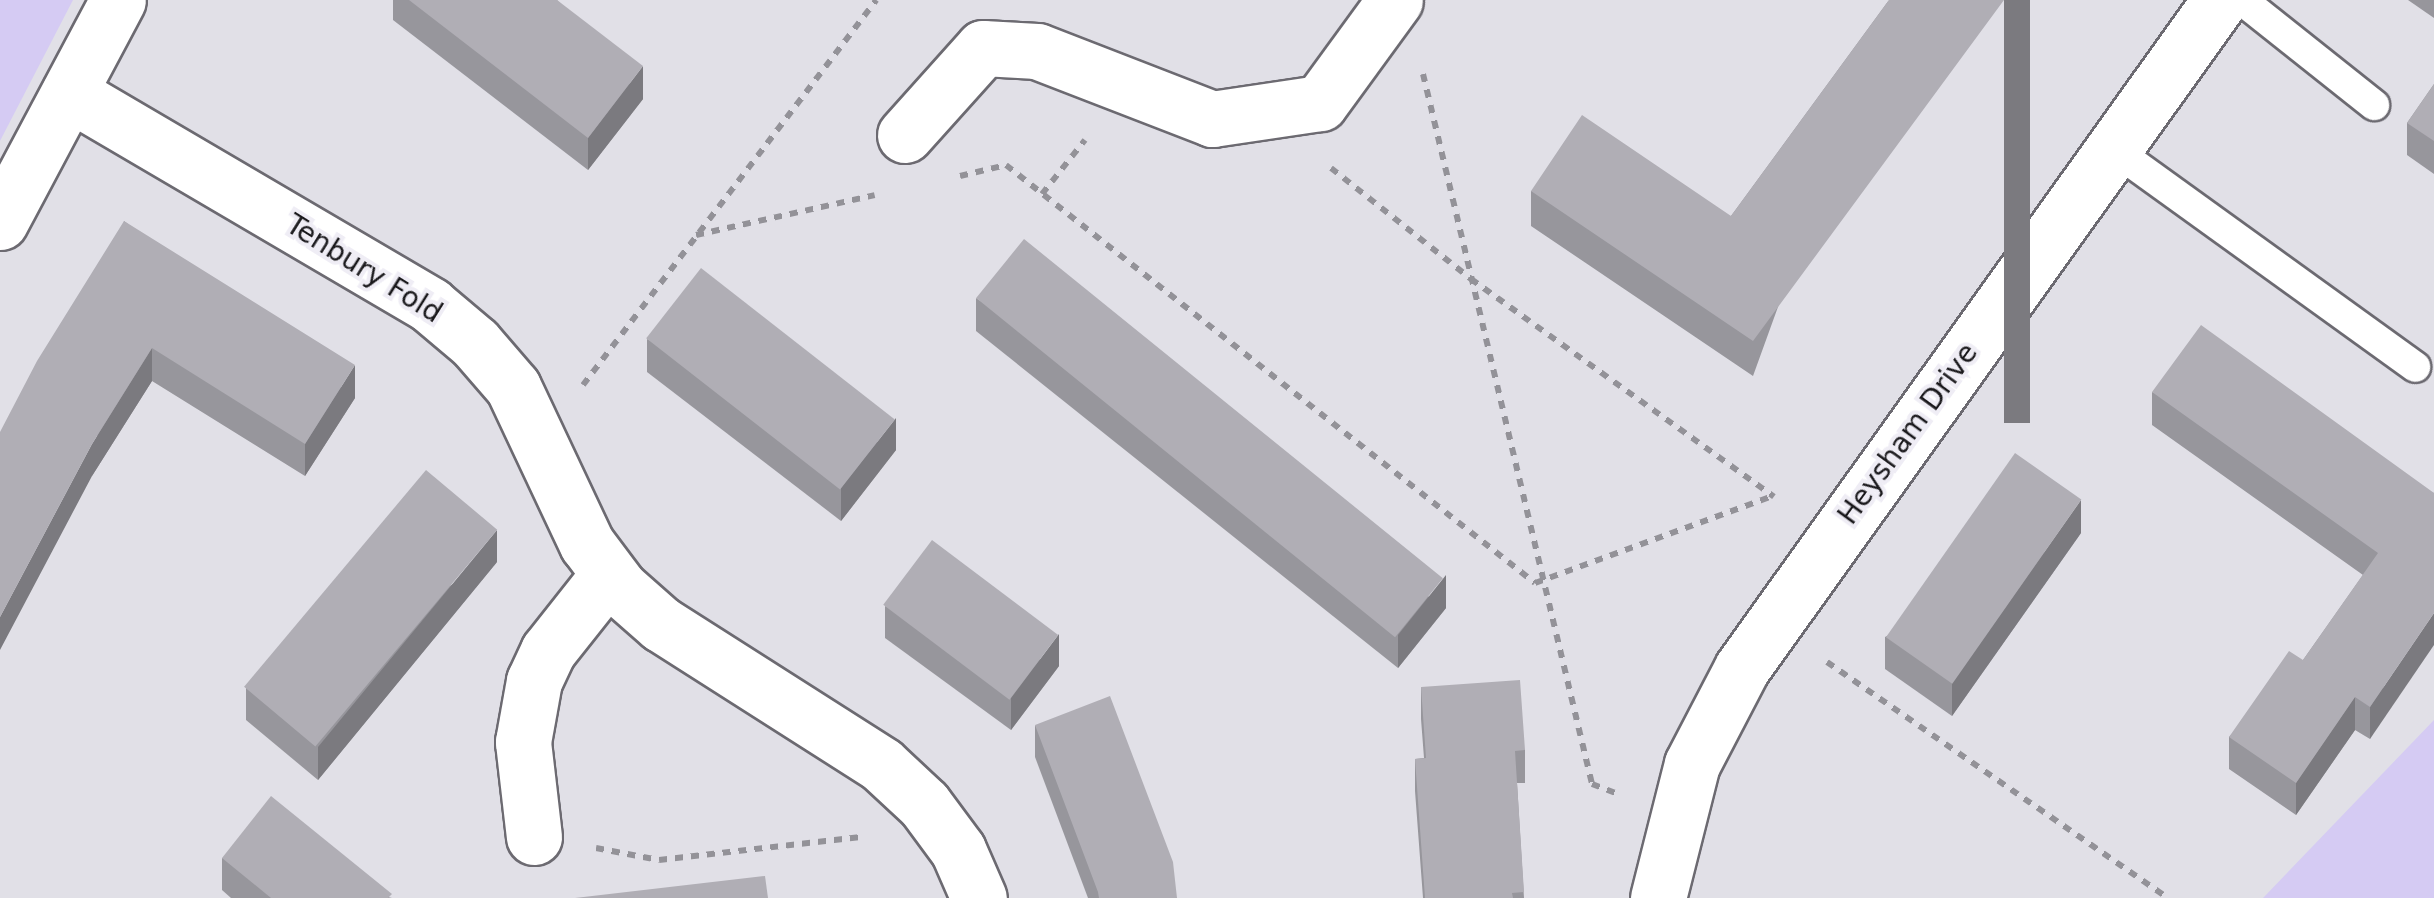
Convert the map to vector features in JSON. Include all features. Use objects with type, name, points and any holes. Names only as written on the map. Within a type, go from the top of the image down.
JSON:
[{"type":"street","points":[[0,222],[118,0]]},
{"type":"street","points":[[905,136],[983,48],[1037,51],[1212,119],[1320,102],[1395,0]]},
{"type":"street","name":"Heysham Drive","points":[[1658,898],[1674,814],[1714,715],[1831,540],[2116,151],[2220,0]]},
{"type":"street","name":"Tenbury Fold","points":[[68,93],[430,305],[476,343],[513,387],[542,438],[562,494],[609,574],[661,624],[882,765],[924,804],[958,850],[979,898]]},
{"type":"street","points":[[534,837],[523,742],[534,680],[548,651],[609,574]]},
{"type":"lane","points":[[2242,0],[2374,105]]},
{"type":"lane","points":[[2116,151],[2415,367]]},
{"type":"path","points":[[542,438],[876,0]]},
{"type":"path","points":[[1418,56],[1592,784],[1674,814]]},
{"type":"path","points":[[1259,111],[1471,278],[1831,540]]},
{"type":"path","points":[[948,178],[1006,165],[1535,583],[1772,496]]},
{"type":"path","points":[[696,235],[890,192]]},
{"type":"path","points":[[1772,624],[2168,898]]},
{"type":"path","points":[[534,837],[659,860],[863,836],[924,804]]},
{"type":"shaded area","points":[[0,0],[73,0],[0,141]]},
{"type":"shaded area","points":[[2434,720],[2434,898],[2263,898]]},
{"type":"building","points":[[409,0],[557,0],[643,66],[588,138]]},
{"type":"building","points":[[1889,0],[2004,0],[1753,341],[1531,191],[1582,115],[1731,216]]},
{"type":"building","points":[[2434,84],[2434,141],[2407,123]]},
{"type":"building","points":[[124,221],[355,365],[305,444],[152,348],[92,444],[0,617],[0,432],[37,361]]},
{"type":"building","points":[[1024,239],[1443,578],[1395,637],[976,298]]},
{"type":"building","points":[[701,268],[895,419],[840,490],[646,338]]},
{"type":"building","points":[[2201,325],[2434,493],[2434,613],[2370,707],[2355,697],[2296,783],[2229,737],[2289,651],[2303,660],[2378,553],[2152,392]]},
{"type":"building","points":[[2015,453],[2081,499],[1952,684],[1886,637]]},
{"type":"building","points":[[426,470],[497,530],[315,747],[244,687]]},
{"type":"building","points":[[932,540],[1058,635],[1009,700],[883,605]]},
{"type":"building","points":[[1520,680],[1525,750],[1515,751],[1524,892],[1512,893],[1513,898],[1425,898],[1415,759],[1426,758],[1421,687]]},
{"type":"building","points":[[1110,696],[1173,862],[1177,898],[1099,898],[1035,725]]},
{"type":"building","points":[[271,796],[392,894],[388,898],[271,898],[222,858]]},
{"type":"building","points":[[765,876],[768,898],[575,898]]}]
